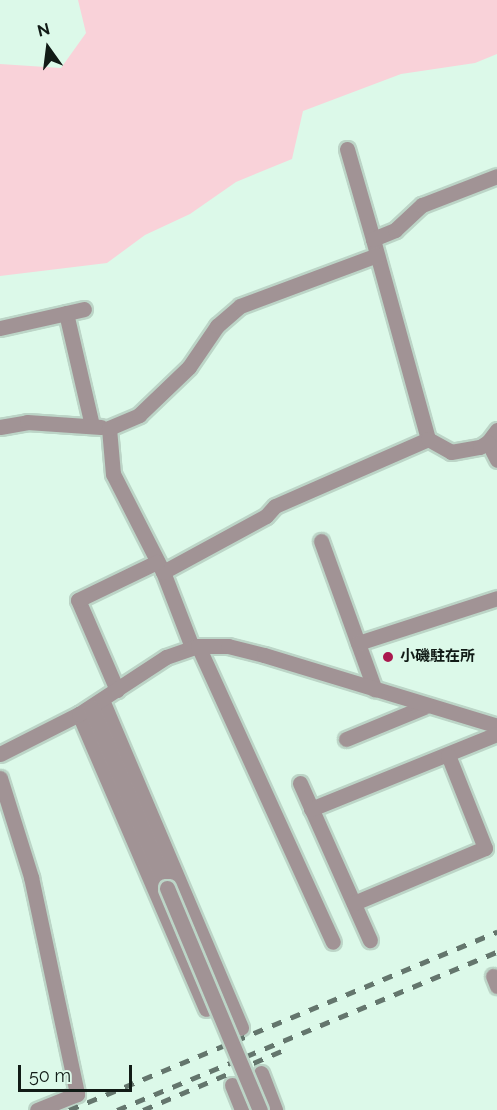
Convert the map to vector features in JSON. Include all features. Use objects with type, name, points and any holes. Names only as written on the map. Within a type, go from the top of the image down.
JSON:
[{"type":"street","points":[[347,149],[428,439],[451,452],[480,447],[493,436]]},
{"type":"street","points":[[373,239],[395,230],[422,205],[497,176]]},
{"type":"street","points":[[0,427],[27,422],[110,428],[140,415],[189,367],[217,326],[240,306],[376,255]]},
{"type":"street","points":[[0,328],[84,309]]},
{"type":"street","points":[[66,313],[92,426]]},
{"type":"street","points":[[110,428],[113,474],[160,567],[333,942]]},
{"type":"street","points":[[493,436],[497,460]]},
{"type":"street","points":[[117,690],[78,600],[160,567],[266,516],[275,506],[428,439]]},
{"type":"street","points":[[321,542],[375,690]]},
{"type":"street","points":[[358,643],[497,598]]},
{"type":"street","points":[[0,754],[91,707],[166,657],[195,646],[228,646],[264,655],[424,706],[497,726]]},
{"type":"street","points":[[346,739],[424,706]]},
{"type":"street","points":[[91,707],[260,1110]]},
{"type":"street","points":[[91,707],[241,1028]]},
{"type":"street","points":[[91,707],[206,1009]]},
{"type":"street","points":[[311,809],[497,734]]},
{"type":"street","points":[[354,903],[485,848],[448,755]]},
{"type":"street","points":[[0,778],[31,877],[77,1094],[37,1110]]},
{"type":"street","points":[[300,783],[370,940]]},
{"type":"street","points":[[195,984],[221,982]]},
{"type":"street","points":[[261,1074],[275,1110]]},
{"type":"street","points":[[232,1085],[242,1110]]},
{"type":"shaded area","points":[[78,0],[497,0],[497,54],[475,63],[401,74],[303,111],[292,159],[236,182],[190,214],[145,235],[107,263],[0,276],[0,64],[61,68],[86,33]]},
{"type":"railway","points":[[69,1110],[497,932]]},
{"type":"railway","points":[[117,1110],[497,952]]},
{"type":"railway","points":[[143,1110],[284,1050]]},
{"type":"place","name":"小磯駐在所","points":[[388,657]]}]
